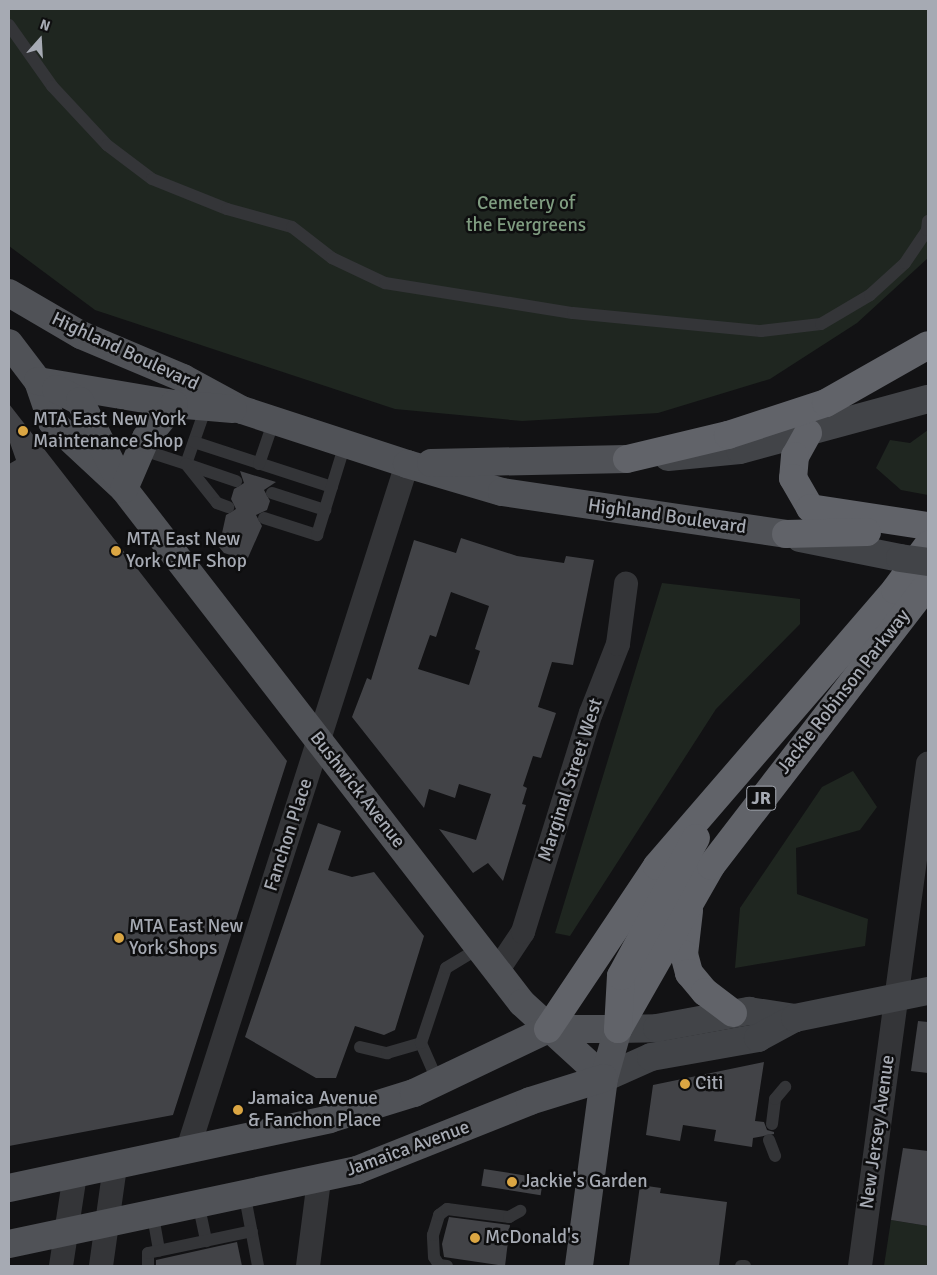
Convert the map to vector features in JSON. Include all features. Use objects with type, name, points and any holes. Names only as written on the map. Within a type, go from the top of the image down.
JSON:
[{"type":"highway","points":[[627,459],[754,428],[826,403],[928,345]]},
{"type":"highway","points":[[808,432],[794,466],[799,494],[817,510],[857,533],[928,538]]},
{"type":"highway","points":[[786,534],[857,533],[928,526]]},
{"type":"highway","name":"Jackie Robinson Parkway","points":[[718,797],[765,737],[894,590],[928,545]]},
{"type":"highway","name":"Jackie Robinson Parkway","points":[[618,1029],[690,898],[788,763],[928,584]]},
{"type":"highway","points":[[618,1029],[621,976],[718,797]]},
{"type":"highway","points":[[548,1030],[657,866],[718,797]]},
{"type":"highway","points":[[690,898],[686,963],[699,986],[733,1013]]},
{"type":"main road","name":"Highland Boulevard","points":[[9,293],[81,335],[183,378],[242,410],[407,464],[502,492],[786,534]]},
{"type":"main road","name":"Bushwick Avenue","points":[[9,342],[38,381],[52,422],[124,489],[497,971],[548,1030],[604,1078]]},
{"type":"main road","name":"Highland Boulevard","points":[[38,381],[174,404],[242,410]]},
{"type":"main road","name":"Highland Boulevard","points":[[407,464],[627,459],[740,450],[928,399]]},
{"type":"main road","points":[[124,489],[140,450],[174,404]]},
{"type":"main road","points":[[857,533],[928,562]]},
{"type":"main road","name":"Jamaica Avenue","points":[[9,1244],[107,1226],[319,1180],[397,1157],[530,1102],[604,1078],[651,1057],[758,1038],[795,1018],[928,991]]},
{"type":"main road","name":"Jamaica Avenue","points":[[9,1188],[330,1119],[414,1094],[548,1030],[657,1028],[749,1011],[795,1018]]},
{"type":"main road","points":[[580,1266],[604,1078],[618,1029]]},
{"type":"street","name":"Fanchon Place","points":[[188,1149],[407,464]]},
{"type":"street","name":"Marginal Street West","points":[[497,971],[523,932],[590,713],[618,644],[626,584]]},
{"type":"street","name":"New Jersey Avenue","points":[[860,1266],[928,764]]},
{"type":"street","points":[[101,1266],[114,1166]]},
{"type":"street","points":[[61,1266],[75,1175]]},
{"type":"street","points":[[308,1266],[319,1180]]},
{"type":"lane","points":[[9,25],[52,86],[88,126],[107,145],[152,179],[227,209],[292,227],[332,258],[385,282],[573,313],[761,331],[821,324],[870,295],[905,262],[927,230],[928,221]]},
{"type":"lane","points":[[186,464],[206,407]]},
{"type":"lane","points":[[259,464],[274,420]]},
{"type":"lane","points":[[194,442],[332,487]]},
{"type":"lane","points":[[264,518],[317,535],[345,444]]},
{"type":"lane","points":[[140,450],[236,481]]},
{"type":"lane","points":[[186,464],[217,503],[228,507]]},
{"type":"lane","points":[[272,493],[325,510]]},
{"type":"lane","points":[[438,1082],[421,1043],[446,968],[479,948]]},
{"type":"lane","points":[[360,1048],[387,1053],[421,1043]]},
{"type":"lane","points":[[772,1124],[776,1099],[785,1087]]},
{"type":"lane","points":[[769,1140],[775,1156]]},
{"type":"lane","points":[[245,1197],[258,1266]]},
{"type":"lane","points":[[199,1206],[210,1242]]},
{"type":"lane","points":[[447,1266],[439,1265],[434,1257],[433,1235],[439,1215],[447,1209],[509,1217],[520,1211]]},
{"type":"lane","points":[[153,1216],[158,1250]]},
{"type":"lane","points":[[148,1266],[148,1252],[176,1250],[252,1231]]},
{"type":"green space","name":"Cemetery of the Evergreens","points":[[9,9],[928,9],[928,258],[857,323],[770,379],[658,413],[522,421],[395,409],[95,310],[9,246]]},
{"type":"green space","points":[[928,430],[928,495],[901,490],[876,468],[890,440],[910,443]]},
{"type":"green space","points":[[662,583],[800,599],[800,624],[716,709],[570,936],[555,933]]},
{"type":"green space","points":[[853,771],[877,807],[860,830],[796,848],[797,894],[868,919],[865,946],[735,968],[740,908],[822,787]]},
{"type":"green space","points":[[891,1220],[928,1226],[928,1266],[884,1266]]},
{"type":"building","name":"MTA East New York Shops","points":[[9,404],[287,761],[173,1115],[9,1146],[9,464],[16,460],[9,440]]},
{"type":"building","points":[[240,471],[276,482],[264,490],[270,501],[267,510],[256,515],[262,526],[247,560],[224,553],[219,547],[226,515],[236,509],[231,499],[234,489],[244,483]]},
{"type":"building","points":[[461,538],[517,556],[564,563],[566,556],[594,560],[573,665],[552,662],[538,707],[556,713],[541,758],[533,756],[523,786],[527,788],[522,804],[526,805],[503,881],[488,863],[473,873],[439,829],[476,840],[491,794],[459,784],[455,798],[429,789],[424,808],[352,717],[367,678],[371,680],[414,540],[456,553]],"holes":[[[451,592],[489,606],[475,649],[480,651],[469,685],[418,669],[430,635],[436,637]]]},
{"type":"building","points":[[318,823],[341,831],[328,870],[352,877],[374,872],[424,936],[395,1030],[384,1035],[355,1026],[336,1078],[316,1078],[245,1037]]},
{"type":"building","points":[[918,1021],[928,1022],[928,1073],[911,1071]]},
{"type":"building","points":[[764,1062],[755,1121],[764,1122],[767,1130],[774,1132],[774,1134],[753,1138],[752,1147],[714,1141],[716,1130],[683,1125],[680,1141],[646,1135],[653,1085]]},
{"type":"building","points":[[903,1148],[928,1151],[928,1226],[891,1220]]},
{"type":"building","name":"Jackie's Garden","points":[[484,1169],[543,1178],[541,1195],[481,1186]]},
{"type":"building","points":[[640,1185],[661,1188],[660,1193],[727,1202],[719,1266],[629,1266]]},
{"type":"building","name":"McDonald's","points":[[449,1217],[510,1225],[505,1266],[444,1257],[442,1244]]},
{"type":"building","points":[[237,1242],[242,1266],[156,1266],[156,1260]]},
{"type":"place","name":"MTA East New York Maintenance Shop","points":[[23,431]]},
{"type":"place","name":"MTA East New York CMF Shop","points":[[116,551]]},
{"type":"place","name":"MTA East New York Shops","points":[[119,938]]},
{"type":"place","name":"Citi","points":[[685,1084]]},
{"type":"place","name":"Jamaica Avenue & Fanchon Place","points":[[238,1110]]},
{"type":"place","name":"Jackie's Garden","points":[[512,1182]]},
{"type":"place","name":"McDonald's","points":[[475,1238]]}]
